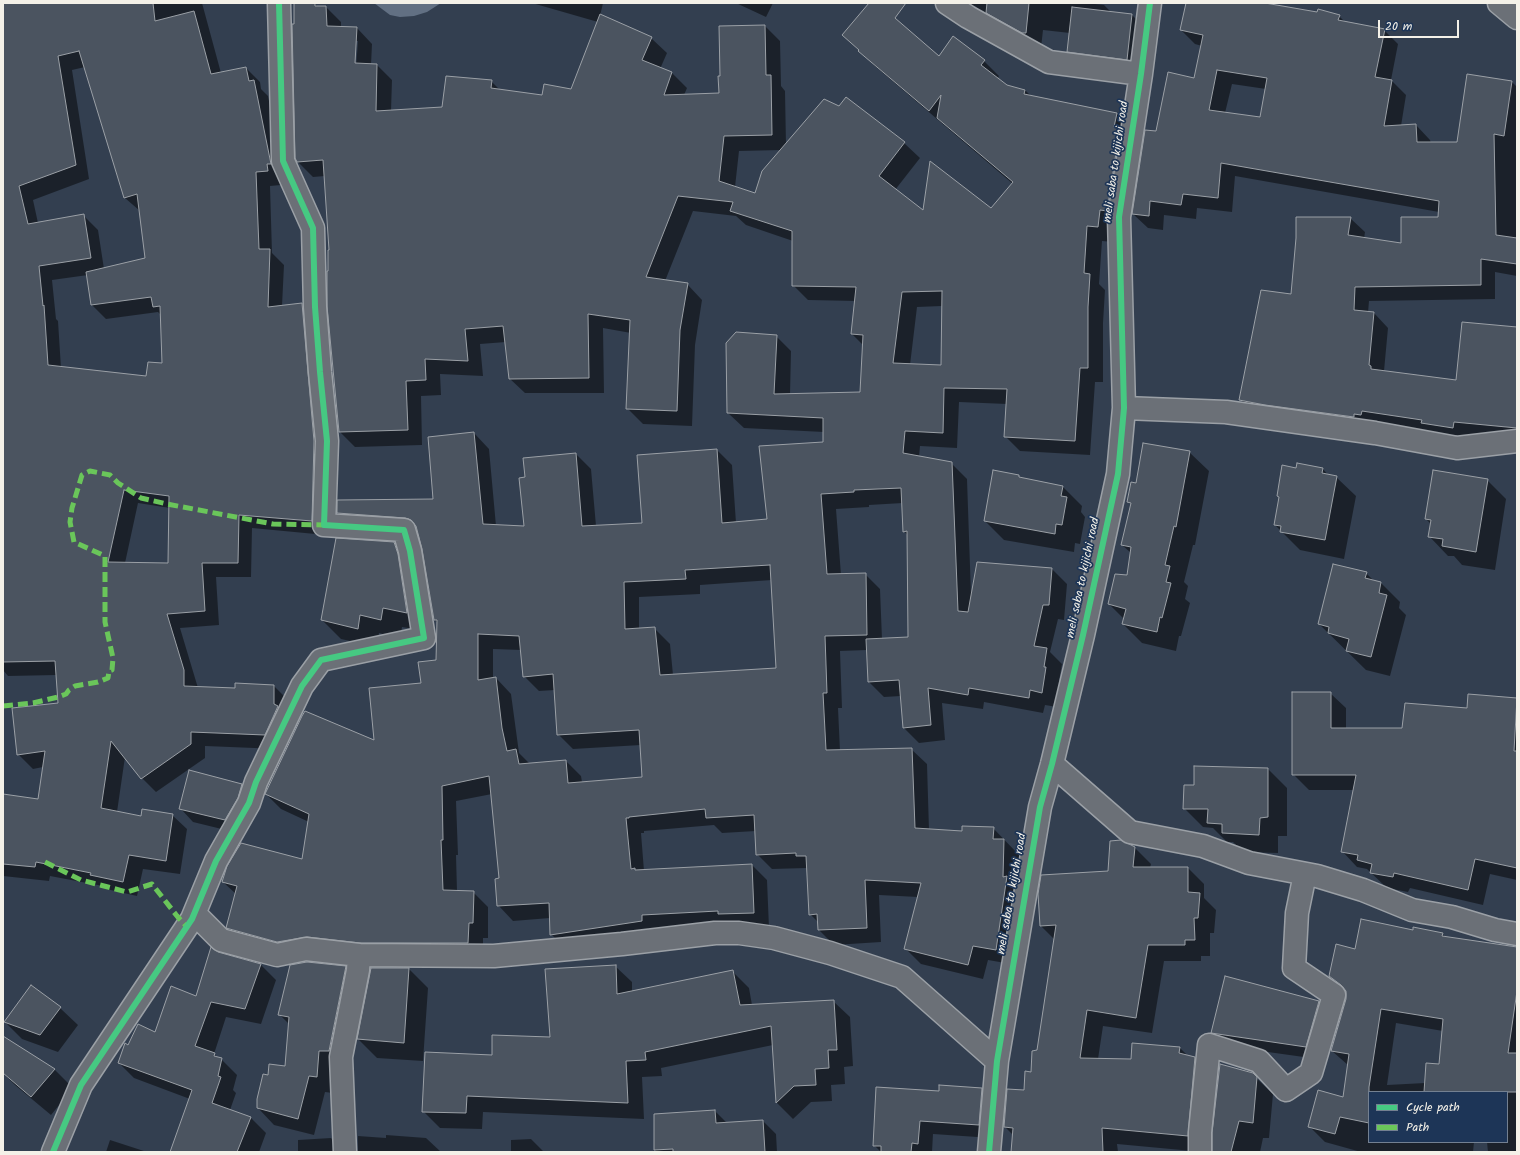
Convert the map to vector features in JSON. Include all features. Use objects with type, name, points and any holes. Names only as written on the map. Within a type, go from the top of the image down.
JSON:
[{"type":"street","points":[[53,1152],[81,1085],[195,914],[216,861],[249,803],[256,782],[302,686],[321,660],[424,638],[410,551],[404,530],[324,525],[327,441],[315,307],[313,228],[283,161],[279,3]]},
{"type":"street","points":[[947,3],[968,17],[1049,62],[1141,74]]},
{"type":"street","name":"meli saba to kijichi road","points":[[989,1152],[997,1061],[1032,846],[1040,807],[1052,764],[1083,635],[1118,474],[1124,408],[1119,217],[1141,74],[1150,3]]},
{"type":"street","points":[[1499,3],[1517,18]]},
{"type":"street","points":[[1124,408],[1226,412],[1375,433],[1458,448],[1517,442]]},
{"type":"street","points":[[1052,764],[1130,832],[1203,846],[1249,863],[1317,876],[1364,890],[1412,910],[1452,917],[1495,930],[1517,934]]},
{"type":"street","points":[[1200,1152],[1200,1132],[1208,1045],[1259,1060],[1286,1090],[1311,1072],[1334,995],[1294,968],[1297,913],[1306,874]]},
{"type":"street","points":[[195,914],[221,940],[277,954],[306,949],[359,955],[494,956],[622,944],[715,933],[739,933],[774,938],[830,953],[902,977],[997,1061]]},
{"type":"street","points":[[345,1152],[341,1057],[358,970],[359,955]]},
{"type":"water","points":[[374,3],[441,3],[427,12],[414,16],[400,17],[390,15]]},
{"type":"building","points":[[3,3],[153,3],[155,21],[194,11],[211,74],[246,67],[249,81],[254,80],[271,164],[267,164],[268,171],[256,172],[259,249],[270,249],[268,307],[302,303],[314,441],[312,521],[239,515],[238,563],[202,563],[205,611],[167,614],[184,670],[184,686],[235,688],[235,683],[274,685],[274,704],[278,706],[265,735],[191,732],[191,744],[141,779],[111,741],[101,808],[141,816],[142,809],[173,814],[166,861],[129,855],[123,882],[90,875],[91,873],[36,862],[35,867],[3,864],[3,794],[38,799],[45,751],[17,755],[12,708],[58,703],[55,661],[3,662]],"holes":[[[79,51],[124,198],[137,194],[145,258],[86,272],[91,305],[151,297],[153,307],[160,306],[162,363],[148,362],[146,376],[48,365],[44,305],[43,306],[39,266],[91,258],[84,214],[28,224],[19,186],[76,165],[58,56]],[[124,490],[169,496],[168,563],[108,562]]]},
{"type":"building","points":[[294,3],[315,3],[315,6],[326,6],[327,26],[357,27],[355,63],[377,64],[376,111],[442,107],[446,76],[492,80],[491,88],[542,95],[544,84],[571,89],[600,14],[652,37],[642,60],[672,72],[664,95],[719,93],[719,26],[765,25],[766,75],[771,75],[772,135],[724,136],[719,181],[755,193],[762,171],[824,99],[839,106],[846,97],[905,142],[879,176],[923,210],[930,161],[991,208],[1013,182],[937,118],[941,95],[929,111],[858,51],[859,50],[842,35],[869,3],[906,3],[895,18],[939,56],[953,36],[985,60],[981,65],[1007,85],[1025,90],[1024,94],[1117,113],[1114,127],[1120,127],[1107,211],[1100,210],[1098,227],[1087,226],[1084,273],[1090,274],[1088,307],[1088,368],[1080,368],[1075,441],[1004,437],[1007,389],[944,388],[943,433],[905,431],[903,453],[952,462],[958,611],[968,612],[977,562],[1052,568],[1049,605],[1043,605],[1034,646],[1047,648],[1042,693],[1030,690],[1029,698],[969,688],[968,695],[928,688],[931,725],[903,728],[899,680],[868,682],[866,639],[908,637],[907,531],[903,532],[901,488],[854,490],[854,492],[821,494],[827,574],[866,573],[867,635],[825,636],[827,693],[823,693],[826,750],[912,748],[915,828],[962,831],[962,826],[994,827],[993,839],[1004,839],[1003,877],[1007,876],[996,950],[973,946],[968,965],[904,949],[921,883],[865,880],[867,928],[818,930],[817,914],[809,915],[806,856],[796,856],[796,853],[756,855],[754,815],[706,818],[705,809],[626,818],[631,869],[752,864],[754,913],[718,914],[718,911],[642,915],[642,921],[550,935],[549,903],[497,906],[495,879],[499,878],[489,776],[442,786],[443,840],[441,840],[443,890],[474,891],[473,923],[469,923],[468,943],[360,943],[307,937],[277,942],[226,928],[237,886],[222,882],[227,866],[241,843],[302,859],[309,814],[265,794],[305,711],[374,740],[369,688],[421,683],[418,662],[436,660],[437,620],[434,620],[422,549],[416,526],[411,520],[405,518],[337,513],[337,500],[433,499],[428,437],[474,432],[483,524],[524,526],[519,478],[525,477],[523,458],[576,453],[582,526],[642,523],[637,455],[717,449],[722,523],[767,519],[759,446],[823,442],[823,418],[727,413],[726,343],[736,332],[777,335],[774,394],[860,392],[863,335],[851,334],[856,287],[792,286],[792,231],[730,211],[733,202],[678,196],[646,277],[688,283],[680,330],[677,411],[626,409],[630,320],[588,314],[589,378],[509,379],[503,326],[465,329],[468,361],[425,359],[426,380],[406,381],[408,430],[339,432],[327,306],[327,271],[329,250],[323,160],[297,162],[295,158],[292,24],[294,24]],"holes":[[[942,291],[941,365],[893,363],[902,292]],[[770,565],[776,668],[660,675],[655,627],[625,629],[624,582],[686,579],[685,570]],[[478,634],[519,636],[523,677],[553,674],[557,735],[639,730],[642,777],[568,783],[566,760],[519,764],[516,749],[507,751],[502,728],[496,677],[478,680]]]},
{"type":"building","points":[[987,3],[1029,3],[1026,33],[1022,33],[986,13]]},
{"type":"building","points":[[1186,3],[1265,3],[1317,12],[1318,9],[1340,15],[1338,20],[1385,29],[1375,77],[1392,80],[1384,126],[1416,124],[1417,142],[1457,142],[1467,74],[1512,81],[1504,136],[1494,134],[1496,235],[1517,238],[1517,264],[1481,259],[1481,285],[1355,287],[1354,310],[1374,312],[1369,365],[1371,366],[1371,369],[1456,380],[1462,322],[1517,327],[1517,428],[1454,422],[1453,428],[1421,423],[1422,420],[1362,411],[1361,415],[1354,414],[1354,417],[1239,400],[1261,290],[1291,294],[1296,238],[1296,217],[1351,217],[1348,235],[1401,243],[1401,217],[1438,217],[1439,201],[1221,163],[1218,198],[1183,194],[1181,205],[1150,201],[1149,216],[1132,214],[1145,130],[1156,131],[1168,72],[1194,78],[1203,35],[1180,30]],"holes":[[[1217,70],[1267,78],[1260,117],[1209,110]]]},
{"type":"building","points":[[1072,7],[1132,14],[1127,60],[1067,52]]},
{"type":"building","points":[[1143,443],[1190,451],[1176,527],[1174,526],[1165,565],[1170,566],[1166,582],[1171,583],[1162,618],[1160,617],[1157,632],[1122,624],[1126,609],[1108,604],[1115,574],[1127,575],[1131,547],[1121,545],[1131,503],[1127,502],[1131,482],[1136,483]]},
{"type":"building","points":[[1297,463],[1323,468],[1322,473],[1337,476],[1325,540],[1280,532],[1281,526],[1274,525],[1279,497],[1277,496],[1282,465],[1296,468]]},
{"type":"building","points":[[993,470],[1063,486],[1061,496],[1067,497],[1062,525],[1056,524],[1055,534],[984,521]]},
{"type":"building","points":[[1433,470],[1488,479],[1476,552],[1442,546],[1443,539],[1428,537],[1431,520],[1425,519]]},
{"type":"building","points":[[336,538],[394,542],[398,554],[407,613],[383,608],[381,620],[360,615],[358,629],[321,620]]},
{"type":"building","points":[[1333,564],[1367,572],[1365,578],[1381,582],[1379,593],[1387,595],[1371,657],[1346,651],[1349,639],[1328,633],[1329,627],[1318,624]]},
{"type":"building","points":[[1292,692],[1331,692],[1331,728],[1402,728],[1405,703],[1467,708],[1468,694],[1517,698],[1514,751],[1517,751],[1517,868],[1475,859],[1468,890],[1394,873],[1393,877],[1370,873],[1372,864],[1357,860],[1358,855],[1341,852],[1356,775],[1292,775]]},
{"type":"building","points":[[1194,766],[1268,768],[1268,817],[1260,818],[1259,835],[1222,833],[1222,824],[1207,823],[1208,809],[1183,809],[1184,785],[1194,785]]},
{"type":"building","points":[[189,770],[242,784],[238,798],[225,820],[179,809]]},
{"type":"building","points":[[1121,840],[1135,847],[1133,867],[1188,867],[1188,892],[1200,893],[1198,918],[1194,918],[1195,940],[1185,940],[1185,945],[1148,945],[1136,1018],[1087,1010],[1080,1058],[1131,1059],[1132,1043],[1180,1047],[1179,1053],[1195,1057],[1188,1136],[1102,1128],[1103,1152],[1011,1152],[1013,1128],[1004,1127],[1007,1089],[1024,1090],[1025,1071],[1031,1072],[1032,1051],[1037,1050],[1056,925],[1040,926],[1038,894],[1041,875],[1108,871],[1110,841]]},
{"type":"building","points":[[1361,919],[1413,930],[1413,927],[1443,933],[1442,936],[1517,947],[1517,991],[1508,1053],[1517,1053],[1517,1092],[1424,1091],[1426,1063],[1439,1064],[1443,1019],[1381,1009],[1368,1091],[1368,1123],[1340,1117],[1335,1134],[1308,1127],[1318,1090],[1343,1097],[1349,1054],[1331,1051],[1346,999],[1346,991],[1329,976],[1336,944],[1355,949]]},
{"type":"building","points":[[211,947],[218,952],[261,964],[245,1009],[211,1002],[195,1046],[215,1053],[214,1056],[222,1058],[218,1076],[221,1077],[212,1103],[251,1117],[237,1152],[170,1152],[192,1090],[118,1063],[125,1043],[128,1045],[138,1024],[155,1032],[171,986],[196,996]]},
{"type":"building","points":[[307,962],[346,966],[329,1051],[319,1051],[317,1077],[309,1076],[298,1119],[257,1108],[257,1099],[263,1074],[268,1075],[269,1064],[285,1066],[289,1017],[278,1015],[290,965]]},
{"type":"building","points":[[616,965],[617,994],[733,970],[740,1005],[834,1000],[837,1050],[828,1050],[829,1068],[815,1069],[816,1085],[794,1086],[776,1103],[771,1026],[645,1052],[646,1060],[626,1061],[628,1103],[467,1096],[466,1113],[422,1112],[425,1052],[492,1055],[492,1035],[550,1037],[545,969]]},
{"type":"building","points":[[371,968],[409,968],[404,1043],[357,1039]]},
{"type":"building","points":[[1225,976],[1319,1001],[1306,1047],[1211,1033]]},
{"type":"building","points":[[31,985],[61,1007],[40,1035],[4,1022]]},
{"type":"building","points":[[3,1036],[55,1069],[31,1097],[3,1073]]},
{"type":"building","points":[[1220,1064],[1253,1073],[1257,1077],[1253,1123],[1239,1121],[1231,1152],[1212,1152],[1212,1133]]},
{"type":"building","points":[[939,1085],[982,1088],[979,1125],[920,1121],[918,1144],[912,1143],[911,1152],[881,1152],[881,1146],[873,1146],[876,1087],[939,1091]]},
{"type":"building","points":[[715,1110],[716,1123],[763,1120],[765,1152],[673,1152],[673,1149],[654,1150],[654,1114]]},
{"type":"marked path","points":[[3,706],[33,703],[58,697],[66,694],[75,686],[98,682],[108,678],[109,671],[112,670],[113,658],[105,622],[105,556],[74,542],[70,522],[72,508],[82,475],[90,471],[110,475],[118,483],[141,498],[167,504],[273,524],[324,525]]},
{"type":"marked path","points":[[45,862],[81,880],[127,892],[152,884],[187,927]]},
{"type":"cycle path","points":[[53,1152],[81,1085],[192,919],[216,861],[249,803],[256,782],[302,686],[321,660],[424,638],[410,551],[404,530],[324,525],[327,441],[315,307],[313,228],[283,161],[279,3]]},
{"type":"cycle path","points":[[989,1152],[997,1061],[1040,807],[1052,764],[1083,635],[1118,474],[1124,408],[1119,217],[1141,74],[1150,3]]}]
